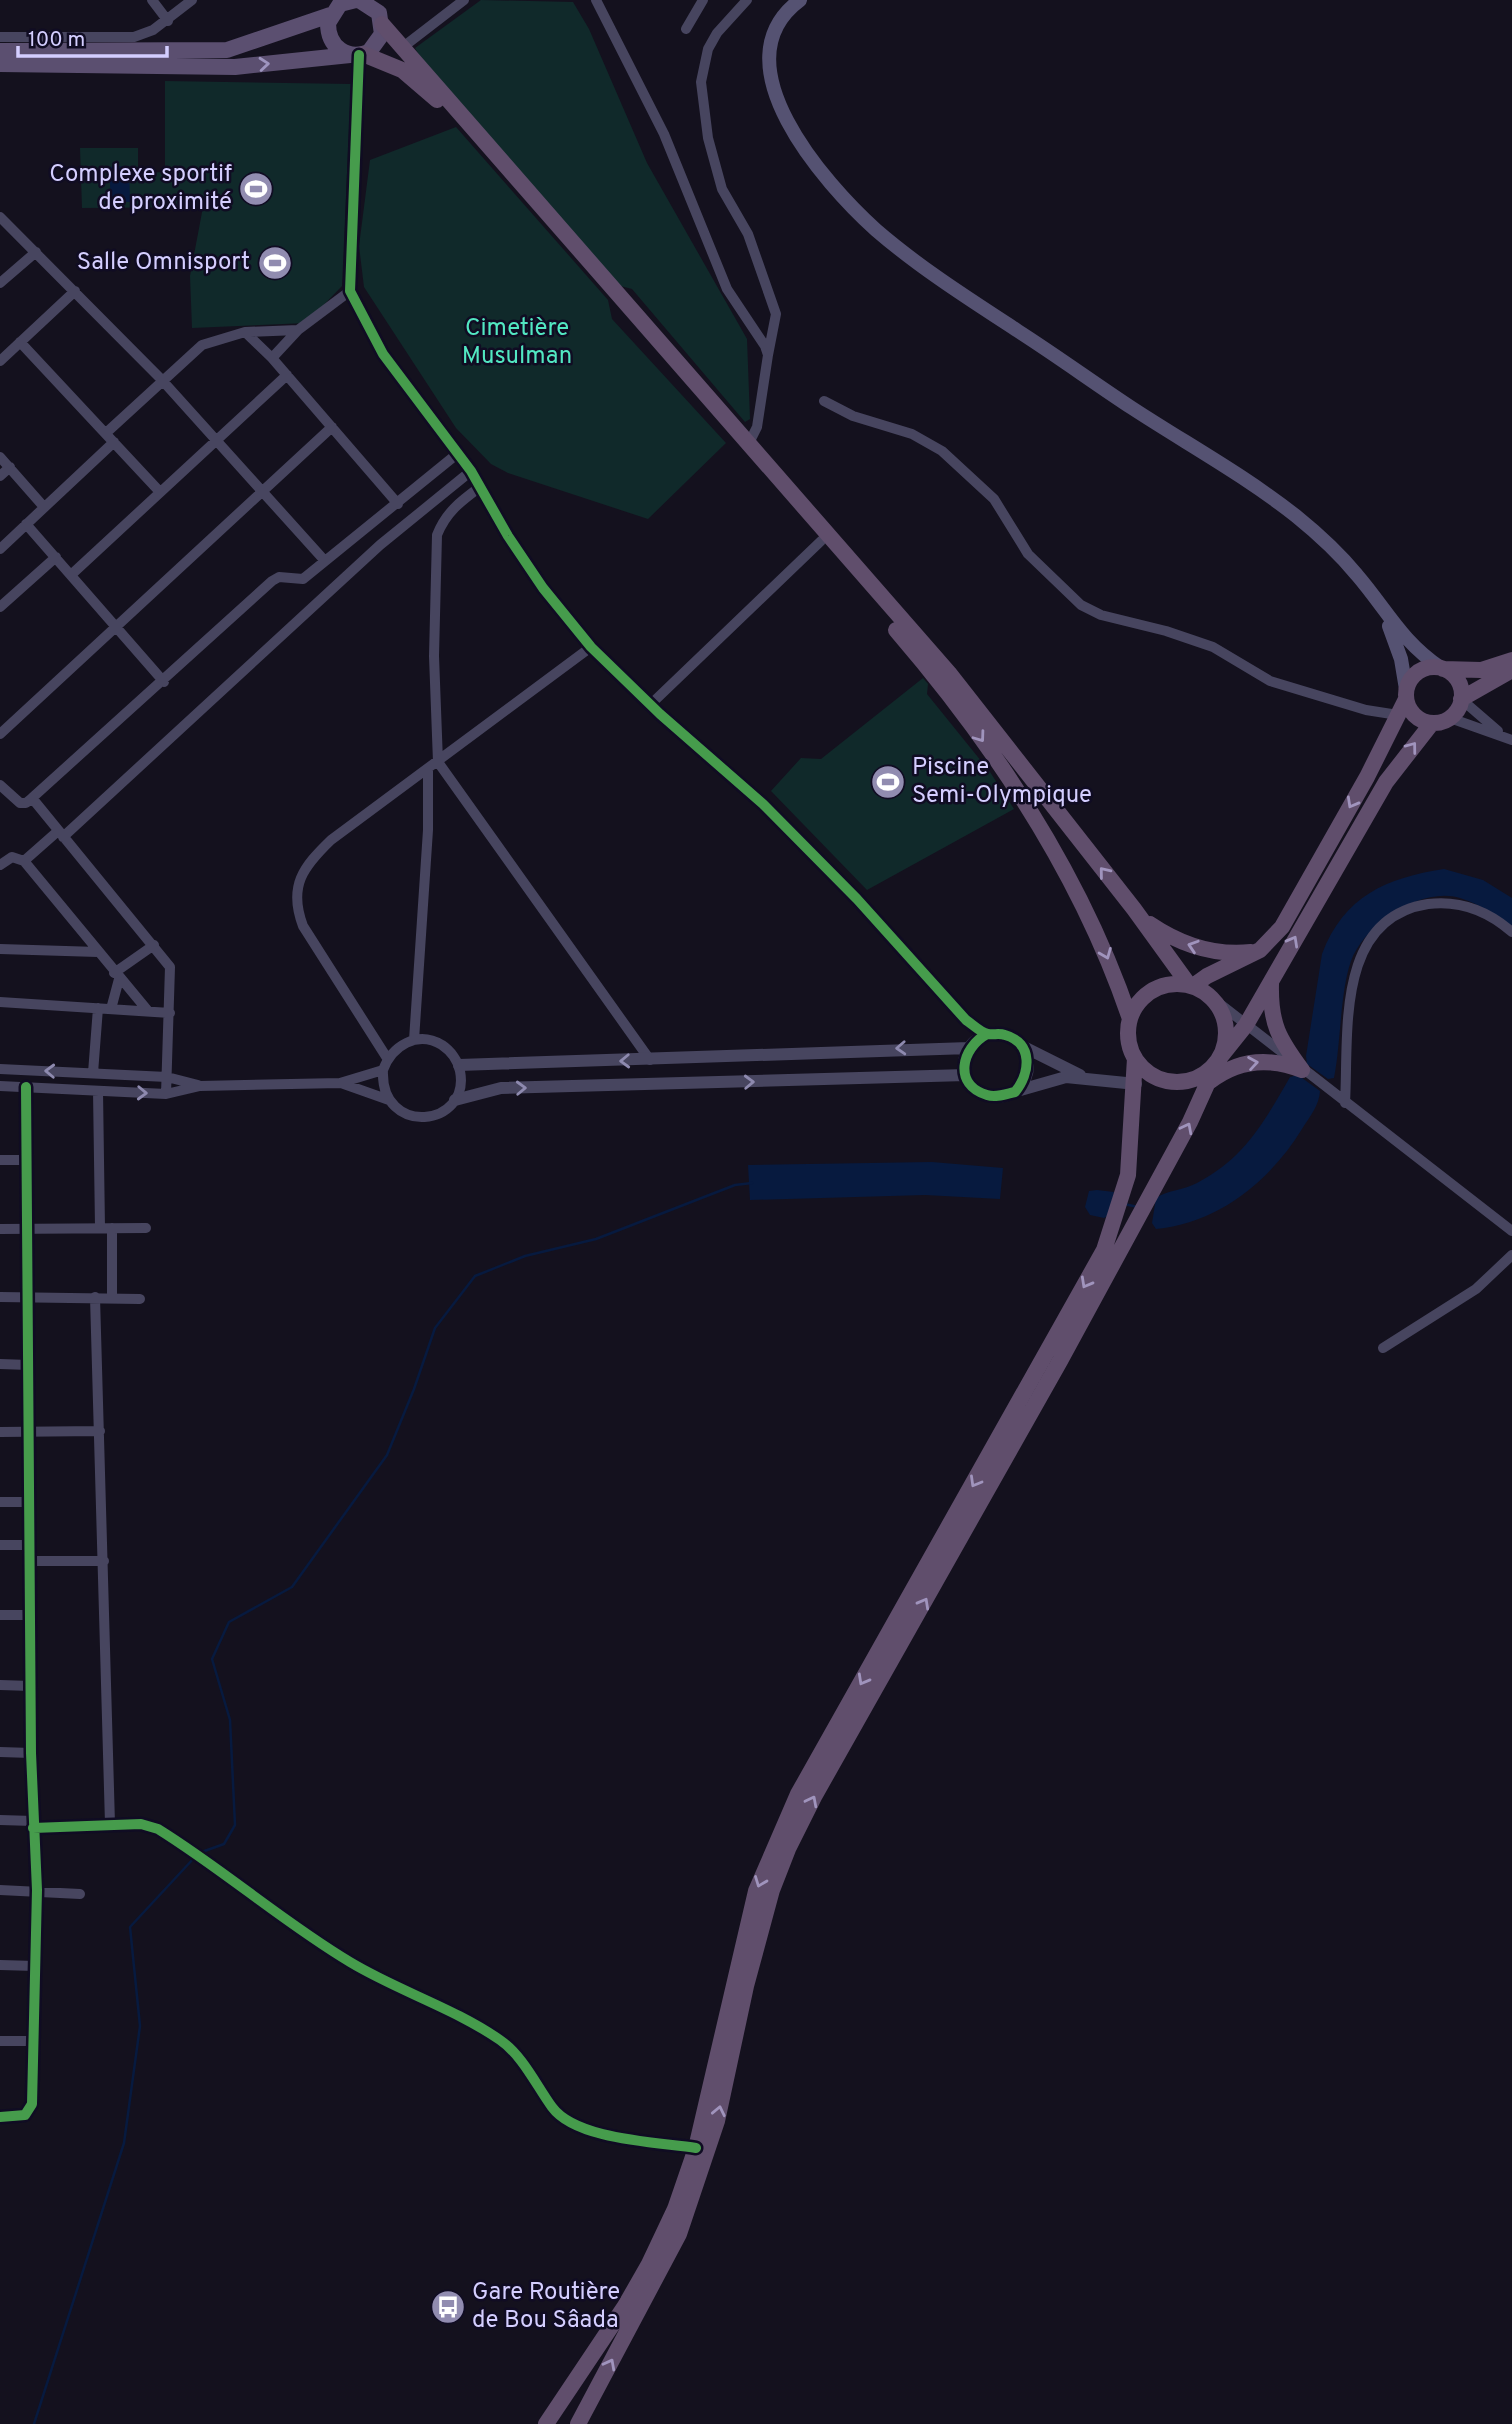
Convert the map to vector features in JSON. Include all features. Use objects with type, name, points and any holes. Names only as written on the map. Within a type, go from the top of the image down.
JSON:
[{"type":"highway","points":[[376,9],[403,47],[949,673],[1191,986]]},
{"type":"highway","points":[[357,55],[402,70],[441,105],[938,678],[1014,784],[1082,903],[1103,948],[1130,1019],[1129,1039],[1135,1058],[1136,1084],[1128,1175],[1116,1222],[1104,1250],[798,1794],[756,1891],[696,2148],[675,2208],[649,2264],[545,2424]]},
{"type":"highway","points":[[1191,986],[1207,975],[1260,950],[1275,937],[1367,777],[1398,715],[1409,681],[1423,669],[1481,670],[1512,660]]},
{"type":"highway","points":[[1442,668],[1458,682],[1461,699]]},
{"type":"highway","points":[[1135,1058],[1156,1077],[1183,1081],[1197,1078],[1218,1060],[1246,1025],[1386,782],[1432,723],[1450,718],[1461,699],[1512,670]]},
{"type":"highway","points":[[1406,694],[1414,716],[1432,723]]},
{"type":"highway","points":[[1134,909],[1164,934],[1201,949],[1221,953],[1260,950]]},
{"type":"highway","points":[[1270,981],[1273,1023],[1280,1040],[1303,1070]]},
{"type":"highway","points":[[578,2424],[660,2274],[700,2175],[717,2121],[758,1938],[788,1849],[815,1795],[1132,1230],[1223,1050],[1226,1028],[1219,1006],[1211,997],[1191,986],[1174,984],[1146,994],[1130,1019]]},
{"type":"highway","points":[[1207,1084],[1228,1069],[1252,1062],[1278,1062],[1303,1070]]},
{"type":"main road","points":[[0,51],[227,50],[248,46],[340,4],[357,0],[376,9],[380,41],[357,55],[235,67],[0,64]]},
{"type":"main road","points":[[800,0],[777,25],[772,44],[770,78],[779,106],[803,148],[873,227],[956,291],[1133,409],[1216,459],[1297,517],[1358,575],[1385,615],[1418,652],[1442,668]]},
{"type":"main road","points":[[332,8],[328,23],[330,40],[342,52],[357,55]]},
{"type":"main road","points":[[1385,615],[1401,659],[1406,694]]},
{"type":"street","points":[[152,0],[168,21]]},
{"type":"street","points":[[0,37],[134,37],[168,21],[192,0]]},
{"type":"street","points":[[403,47],[464,0]]},
{"type":"street","points":[[596,0],[664,134],[727,289],[765,346],[768,355]]},
{"type":"street","points":[[687,29],[704,0]]},
{"type":"street","points":[[747,0],[717,33],[708,49],[701,82],[708,138],[722,189],[748,234],[776,314],[757,427],[748,445]]},
{"type":"street","points":[[357,55],[350,290],[383,354],[471,471],[508,536],[591,647],[650,705],[763,804],[857,899],[966,1020],[987,1034],[1002,1034],[1084,1076]]},
{"type":"street","points":[[0,217],[161,379],[325,561]]},
{"type":"street","points":[[0,283],[36,252]]},
{"type":"street","points":[[272,358],[298,330],[350,290]]},
{"type":"street","points":[[0,360],[75,291]]},
{"type":"street","points":[[106,433],[161,379],[202,345],[245,332],[298,330]]},
{"type":"street","points":[[245,332],[272,358],[398,504]]},
{"type":"street","points":[[20,342],[160,492]]},
{"type":"street","points":[[72,574],[287,375]]},
{"type":"street","points":[[824,401],[853,415],[912,434],[942,451],[994,499],[1028,554],[1081,605],[1101,615],[1194,640],[1270,681],[1366,710],[1398,715]]},
{"type":"street","points":[[0,734],[332,427]]},
{"type":"street","points":[[0,549],[114,442]]},
{"type":"street","points":[[1,789],[20,803],[26,803],[164,682],[272,581],[279,577],[303,579],[457,454]]},
{"type":"street","points":[[0,457],[44,507]]},
{"type":"street","points":[[0,476],[10,467]]},
{"type":"street","points":[[24,861],[60,834],[380,545],[471,471]]},
{"type":"street","points":[[481,486],[455,505],[443,520],[437,535],[434,656],[438,762],[628,1024],[650,1060]]},
{"type":"street","points":[[26,524],[164,682]]},
{"type":"street","points":[[650,705],[821,541]]},
{"type":"street","points":[[0,607],[56,557]]},
{"type":"street","points":[[387,1058],[303,926],[295,904],[309,862],[331,840],[591,647]]},
{"type":"street","points":[[1461,699],[1508,738]]},
{"type":"street","points":[[1450,718],[1508,738]]},
{"type":"street","points":[[414,1040],[428,830],[428,768]]},
{"type":"street","points":[[32,798],[170,967],[166,1094]]},
{"type":"street","points":[[0,865],[12,856],[24,861],[116,976],[148,1011]]},
{"type":"street","points":[[1345,1103],[1354,975],[1365,946],[1383,923],[1418,906],[1454,902],[1477,909],[1512,932]]},
{"type":"street","points":[[111,1009],[116,976],[154,945]]},
{"type":"street","points":[[0,949],[98,952]]},
{"type":"street","points":[[1211,997],[1512,1231]]},
{"type":"street","points":[[0,1002],[170,1013]]},
{"type":"street","points":[[93,1073],[98,1008]]},
{"type":"street","points":[[987,1034],[969,1048],[964,1066],[966,1075],[977,1090],[985,1095],[995,1097],[1048,1079],[1084,1076],[1136,1084]]},
{"type":"street","points":[[455,1100],[461,1077],[459,1065],[443,1045],[431,1040],[414,1040],[396,1049],[387,1058],[382,1083],[389,1100],[402,1113],[425,1118],[436,1115],[455,1100],[502,1088],[966,1075]]},
{"type":"street","points":[[459,1065],[650,1060],[948,1046],[969,1048]]},
{"type":"street","points":[[1015,1092],[1026,1075],[1028,1065],[1021,1046]]},
{"type":"street","points":[[0,1069],[167,1077],[200,1086]]},
{"type":"street","points":[[0,1086],[166,1094],[200,1086],[340,1083],[383,1070]]},
{"type":"street","points":[[340,1083],[389,1100]]},
{"type":"street","points":[[0,2117],[16,2118],[30,2110],[37,1890],[31,1753],[26,1087]]},
{"type":"street","points":[[98,1091],[100,1228]]},
{"type":"street","points":[[0,1160],[27,1160]]},
{"type":"street","points":[[112,1228],[112,1298]]},
{"type":"street","points":[[0,1229],[146,1228]]},
{"type":"street","points":[[1383,1348],[1476,1289],[1512,1255]]},
{"type":"street","points":[[0,1297],[140,1299]]},
{"type":"street","points":[[95,1297],[110,1824]]},
{"type":"street","points":[[0,1364],[29,1365]]},
{"type":"street","points":[[0,1433],[100,1431]]},
{"type":"street","points":[[0,1503],[31,1502]]},
{"type":"street","points":[[0,1545],[31,1545]]},
{"type":"street","points":[[31,1561],[104,1561]]},
{"type":"street","points":[[0,1615],[31,1615]]},
{"type":"street","points":[[0,1685],[31,1686]]},
{"type":"street","points":[[0,1752],[31,1753]]},
{"type":"street","points":[[0,1820],[33,1825],[141,1824],[158,1829],[343,1958],[502,2041],[519,2059],[552,2108],[573,2125],[617,2136],[696,2148]]},
{"type":"street","points":[[0,1890],[80,1894]]},
{"type":"street","points":[[0,1965],[35,1966]]},
{"type":"street","points":[[0,2041],[32,2041]]},
{"type":"green space","name":"Cimetière Musulman","points":[[481,0],[573,2],[589,29],[647,163],[747,339],[750,419],[745,422],[632,289],[613,284],[419,55],[415,48]]},
{"type":"green space","name":"Complexe sportif de proximité","points":[[165,81],[351,84],[342,286],[306,323],[192,328],[190,276],[203,207],[82,208],[80,148],[138,148],[138,173],[165,172]]},
{"type":"green space","name":"Cimetière Musulman","points":[[456,127],[608,300],[612,319],[726,443],[648,519],[508,473],[491,464],[456,428],[364,287],[359,246],[370,160]]},
{"type":"green space","name":"Piscine Semi-Olympique","points":[[923,678],[928,684],[927,694],[990,772],[1014,809],[867,890],[771,791],[801,758],[821,759]]},
{"type":"water","points":[[129,166],[130,202],[111,202],[109,167]]},
{"type":"water","points":[[1444,869],[1483,880],[1512,898],[1512,926],[1474,903],[1445,896],[1412,903],[1381,922],[1358,947],[1351,961],[1347,973],[1334,1078],[1328,1079],[1307,1064],[1306,1056],[1322,954],[1331,934],[1355,904],[1370,893],[1404,878]]},
{"type":"water","points":[[1298,1075],[1320,1091],[1319,1096],[1311,1115],[1275,1166],[1241,1196],[1221,1208],[1201,1218],[1156,1229],[1152,1223],[1156,1198],[1197,1183],[1228,1162],[1252,1138],[1290,1077]]},
{"type":"water","points":[[932,1162],[1003,1168],[1000,1199],[925,1195],[750,1200],[748,1165]]},
{"type":"water","points":[[1089,1191],[1114,1192],[1109,1215],[1104,1218],[1090,1215],[1085,1207]]},
{"type":"waterway","points":[[199,1853],[224,1844],[235,1825],[230,1720],[212,1659],[229,1622],[292,1587],[387,1455],[435,1328],[475,1276],[525,1256],[596,1239],[735,1185],[752,1183]]},
{"type":"waterway","points":[[1124,1204],[1138,1207]]},
{"type":"waterway","points":[[34,2424],[124,2143],[140,2026],[130,1927],[194,1858]]},
{"type":"cycle path","points":[[359,55],[350,291],[383,354],[471,471],[508,536],[543,588],[591,647],[660,714],[763,804],[857,899],[966,1020],[985,1033],[1005,1035],[1021,1045],[1027,1060],[1026,1068],[1015,1092],[990,1096],[976,1090],[965,1075],[964,1066],[971,1048],[987,1034]]},
{"type":"cycle path","points":[[0,2117],[25,2115],[32,2104],[37,1890],[31,1753],[26,1087]]},
{"type":"cycle path","points":[[33,1828],[141,1824],[158,1829],[350,1962],[464,2018],[500,2040],[522,2062],[552,2107],[563,2118],[598,2133],[618,2138],[696,2148]]},
{"type":"place","name":"Complexe sportif de proximité","points":[[256,189]]},
{"type":"place","name":"Salle Omnisport","points":[[275,263]]},
{"type":"place","name":"Piscine Semi-Olympique","points":[[888,782]]},
{"type":"place","name":"Gare Routière de Bou Sâada","points":[[448,2307]]}]
